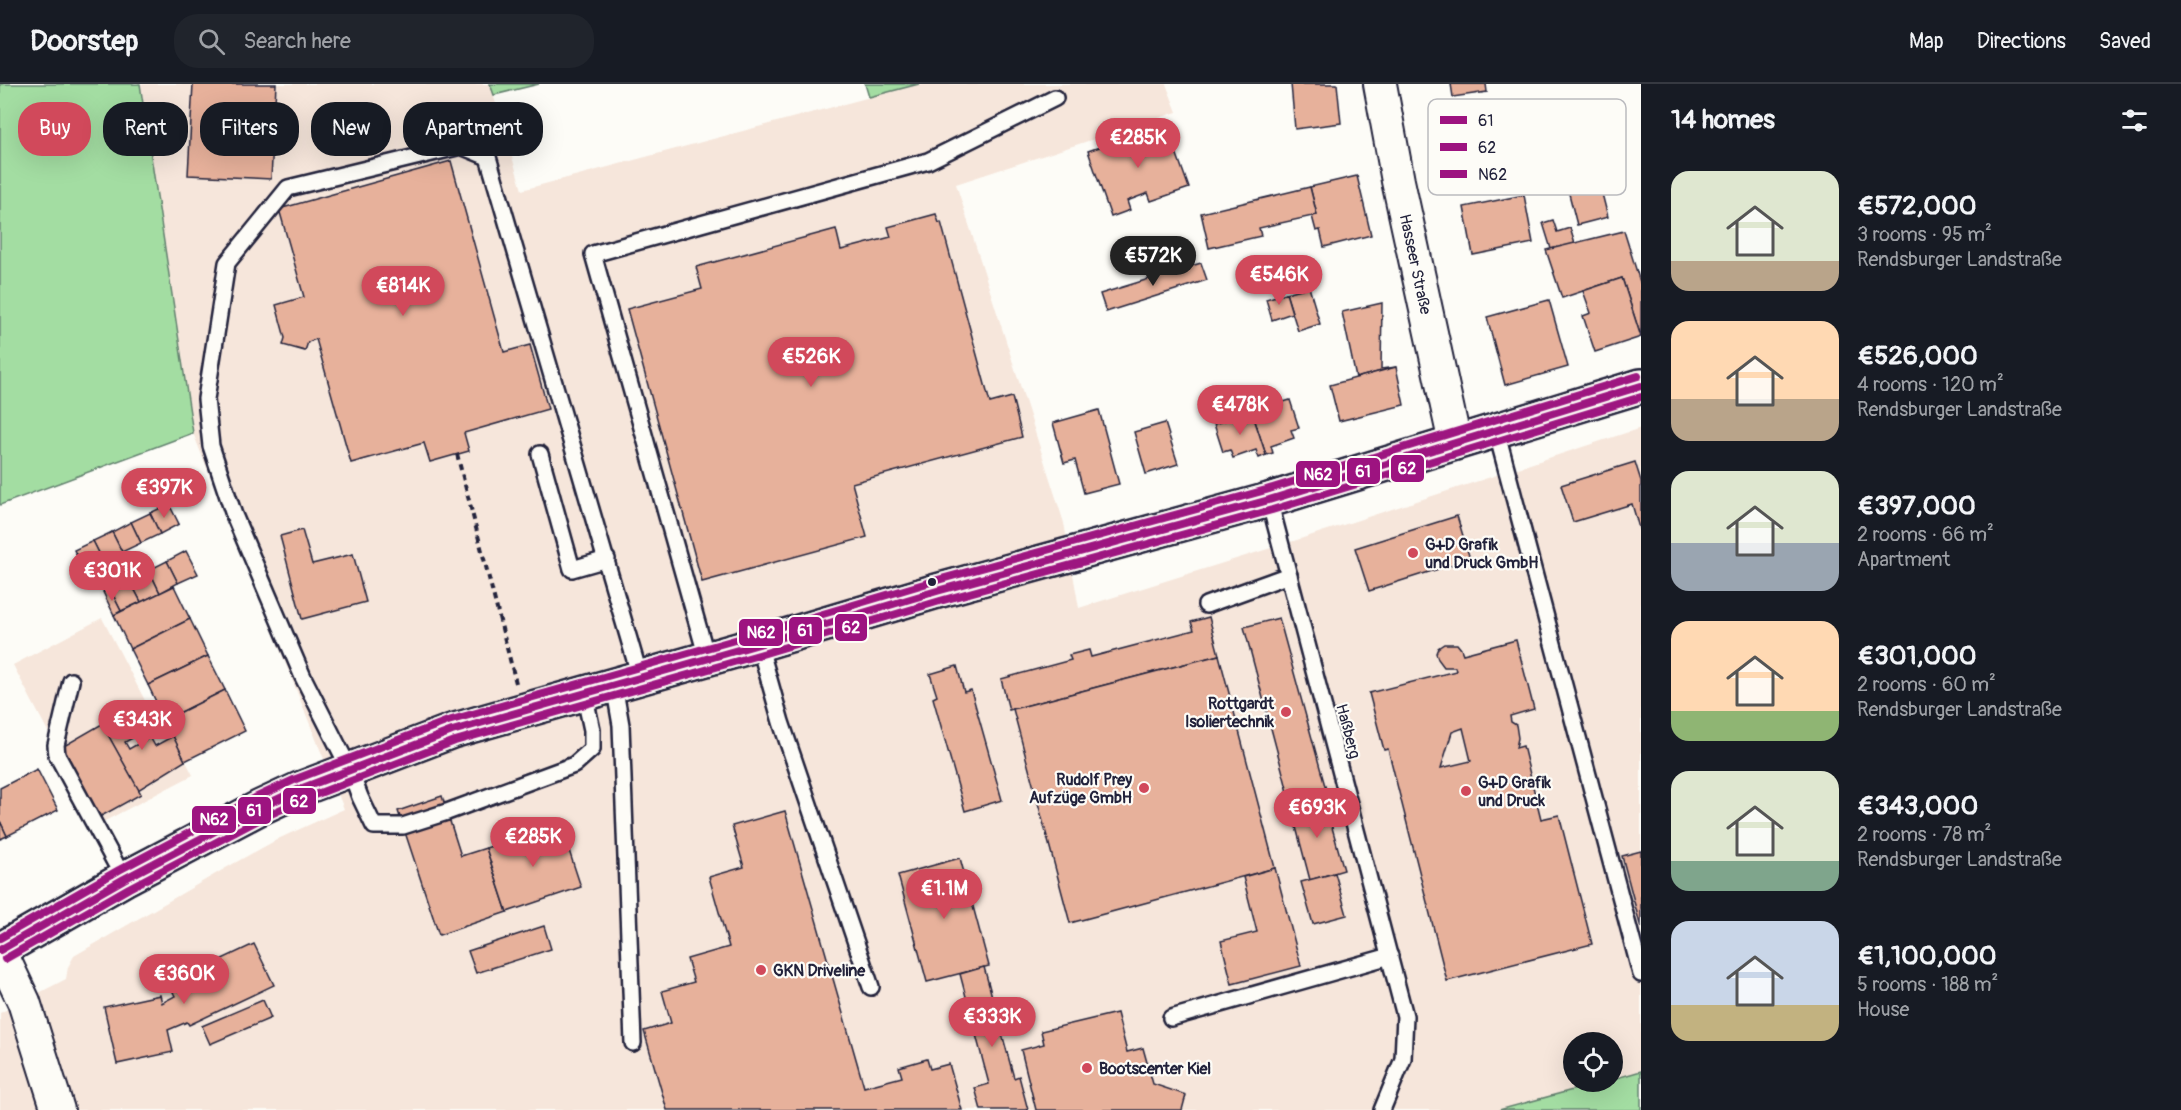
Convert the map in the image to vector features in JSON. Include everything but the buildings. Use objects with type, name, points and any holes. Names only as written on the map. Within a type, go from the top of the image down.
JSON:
[{"type":"street","name":"Hasseer Straße","points":[[1380,84],[1398,181],[1455,443]]},
{"type":"street","points":[[58,1110],[3,943],[259,808],[300,789],[452,731],[937,591],[1269,500],[1641,386]]},
{"type":"lane","points":[[707,658],[593,254],[928,161],[1055,98]]},
{"type":"lane","points":[[613,685],[592,730],[592,749],[574,765],[403,826],[374,826],[350,770],[303,677],[234,515],[211,446],[206,399],[227,264],[288,188],[461,146],[488,157],[607,559],[613,685],[621,725],[633,1043]]},
{"type":"lane","points":[[1496,430],[1641,974]]},
{"type":"lane","points":[[540,454],[572,569],[607,559]]},
{"type":"lane","name":"Haßberg","points":[[1269,500],[1406,1016],[1403,1059],[1382,1110]]},
{"type":"lane","points":[[1206,605],[1289,575]]},
{"type":"lane","points":[[759,644],[781,722],[870,987]]},
{"type":"lane","points":[[71,681],[56,745],[57,755],[124,879]]},
{"type":"lane","points":[[1171,1018],[1390,956]]},
{"type":"path","points":[[457,454],[522,711]]},
{"type":"shaded area","points":[[140,84],[490,84],[495,102],[403,102],[403,156],[512,156],[522,190],[919,84],[1166,84],[1177,112],[956,184],[1064,523],[1079,608],[1641,428],[1641,1071],[1623,1076],[1623,1032],[1563,1032],[1563,1092],[1565,1092],[1499,1110],[0,1110],[0,1013],[66,979],[68,967],[74,956],[280,838],[344,809],[193,433],[151,156],[188,156],[188,102],[143,102]]},
{"type":"shaded area","points":[[102,618],[165,739],[173,736],[193,775],[97,825],[13,665]]},
{"type":"green space","points":[[0,84],[140,84],[143,102],[103,102],[103,156],[151,156],[193,433],[0,505]]},
{"type":"green space","points":[[490,84],[539,84],[494,95]]},
{"type":"green space","points":[[865,84],[919,84],[869,97]]},
{"type":"green space","points":[[1641,1071],[1641,1110],[1499,1110],[1565,1092],[1623,1092],[1623,1076]]},
{"type":"transit line","name":"N62","points":[[0,938],[119,870],[255,798],[296,779],[448,721],[934,581],[1266,490],[1638,376]]},
{"type":"transit line","name":"61","points":[[0,950],[124,879],[259,808],[300,789],[452,731],[937,591],[1269,500],[1641,386]]},
{"type":"transit line","name":"62","points":[[5,959],[129,888],[264,817],[304,799],[455,741],[940,601],[1272,510],[1641,397]]},
{"type":"place","name":"G+D Grafik und Druck GmbH","points":[[1413,553]]},
{"type":"place","name":"Rottgardt Isoliertechnik","points":[[1286,712]]},
{"type":"place","name":"Rudolf Prey Aufzüge GmbH","points":[[1144,788]]},
{"type":"place","name":"G+D Grafik und Druck","points":[[1466,791]]},
{"type":"place","name":"GKN Driveline","points":[[761,970]]},
{"type":"place","name":"Bootscenter Kiel","points":[[1087,1068]]}]
